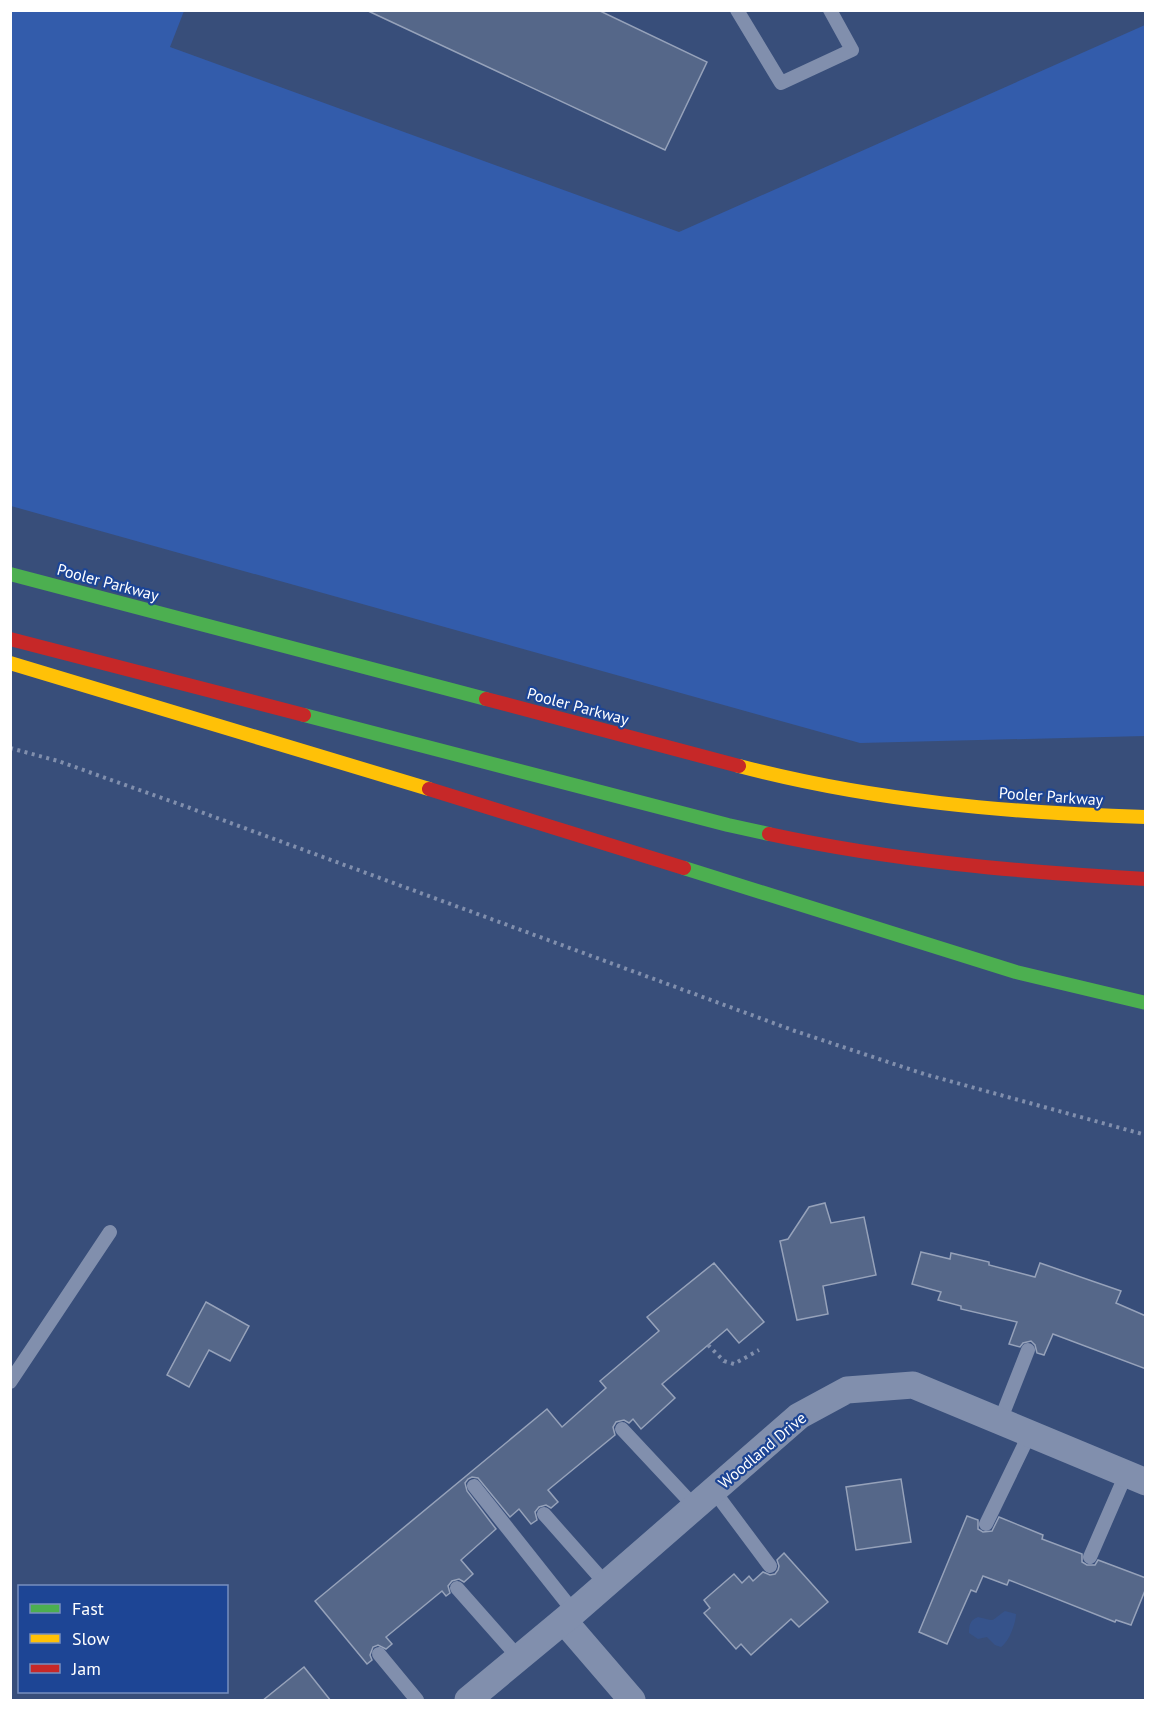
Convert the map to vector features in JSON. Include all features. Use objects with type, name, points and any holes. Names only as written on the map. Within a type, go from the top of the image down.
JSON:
[{"type":"main road","name":"Pooler Parkway","points":[[10,574],[771,774],[857,791],[947,803],[1077,815],[1146,818]]},
{"type":"main road","points":[[10,639],[792,840],[997,870],[1146,879]]},
{"type":"main road","points":[[10,663],[488,807],[1016,972],[1146,1003]]},
{"type":"street","name":"Woodland Drive","points":[[468,1701],[799,1416],[847,1390],[913,1385],[1140,1479]]},
{"type":"street","points":[[569,1616],[632,1701]]},
{"type":"lane","points":[[737,10],[781,83],[852,50],[830,10]]},
{"type":"lane","points":[[10,1382],[110,1232]]},
{"type":"lane","points":[[1000,1421],[1028,1350]]},
{"type":"lane","points":[[622,1429],[705,1499],[770,1566]]},
{"type":"lane","points":[[986,1524],[1030,1433]]},
{"type":"lane","points":[[1090,1557],[1140,1479]]},
{"type":"lane","points":[[474,1486],[569,1616]]},
{"type":"lane","points":[[544,1514],[606,1584]]},
{"type":"lane","points":[[457,1588],[519,1658]]},
{"type":"lane","points":[[379,1654],[417,1701]]},
{"type":"path","points":[[10,748],[58,761],[189,808],[795,1031],[924,1074],[1146,1135]]},
{"type":"path","points":[[708,1345],[724,1361],[734,1364],[759,1350]]},
{"type":"shaded area","points":[[10,11],[184,11],[170,47],[679,232],[1145,25],[1145,736],[860,743],[11,506]]},
{"type":"shaded area","points":[[1005,1611],[1016,1614],[1016,1618],[1009,1637],[1001,1647],[995,1645],[987,1637],[978,1639],[969,1633],[970,1623],[975,1618],[992,1620]]},
{"type":"building","points":[[366,10],[598,10],[707,62],[665,150]]},
{"type":"building","points":[[825,1203],[831,1223],[864,1217],[876,1275],[823,1286],[828,1314],[797,1320],[780,1241],[788,1239],[809,1207]]},
{"type":"building","points":[[921,1252],[950,1259],[951,1253],[1035,1277],[1040,1263],[1121,1291],[1116,1303],[1146,1316],[1146,1369],[1053,1334],[1044,1355],[1037,1353],[1031,1341],[1023,1343],[1020,1347],[1009,1344],[1017,1322],[961,1309],[961,1306],[938,1300],[941,1292],[912,1284]]},
{"type":"building","points":[[714,1263],[764,1322],[739,1343],[727,1329],[662,1384],[675,1398],[641,1429],[633,1419],[629,1423],[624,1420],[616,1422],[613,1427],[615,1435],[548,1490],[558,1502],[551,1508],[546,1505],[539,1507],[535,1512],[537,1520],[531,1524],[519,1509],[510,1517],[478,1478],[468,1479],[465,1483],[467,1491],[496,1529],[461,1560],[473,1574],[464,1582],[459,1579],[452,1581],[448,1586],[450,1593],[446,1596],[442,1591],[386,1637],[392,1644],[386,1649],[378,1645],[373,1647],[370,1655],[372,1660],[367,1664],[315,1601],[547,1409],[562,1427],[606,1388],[600,1381],[659,1331],[647,1317]]},
{"type":"building","points":[[206,1302],[249,1326],[230,1361],[209,1350],[189,1387],[167,1375]]},
{"type":"building","points":[[901,1479],[911,1542],[856,1550],[846,1487]]},
{"type":"building","points":[[967,1516],[978,1520],[978,1529],[983,1532],[992,1531],[999,1517],[1043,1535],[1042,1539],[1082,1554],[1082,1562],[1087,1565],[1095,1565],[1098,1560],[1146,1578],[1146,1588],[1131,1625],[1116,1620],[1115,1622],[1009,1580],[1007,1585],[983,1576],[976,1592],[971,1590],[947,1644],[919,1632]]},
{"type":"building","points":[[784,1553],[828,1602],[799,1627],[791,1619],[751,1655],[741,1644],[736,1649],[704,1613],[710,1608],[704,1600],[734,1574],[742,1583],[749,1576],[753,1581],[763,1572],[770,1575],[775,1574],[779,1566],[777,1560]]},
{"type":"building","points":[[304,1667],[331,1701],[262,1701]]},
{"type":"traffic: fast","points":[[10,574],[486,699]]},
{"type":"traffic: fast","points":[[304,715],[769,834]]},
{"type":"traffic: fast","points":[[684,868],[1016,972],[1146,1003]]},
{"type":"traffic: slow","points":[[10,663],[429,789]]},
{"type":"traffic: slow","points":[[739,766],[839,788],[941,803],[1043,812],[1146,817]]},
{"type":"traffic: jam","points":[[10,639],[304,715]]},
{"type":"traffic: jam","points":[[486,699],[739,766]]},
{"type":"traffic: jam","points":[[429,789],[684,868]]},
{"type":"traffic: jam","points":[[769,834],[862,851],[956,864],[1146,879]]}]
